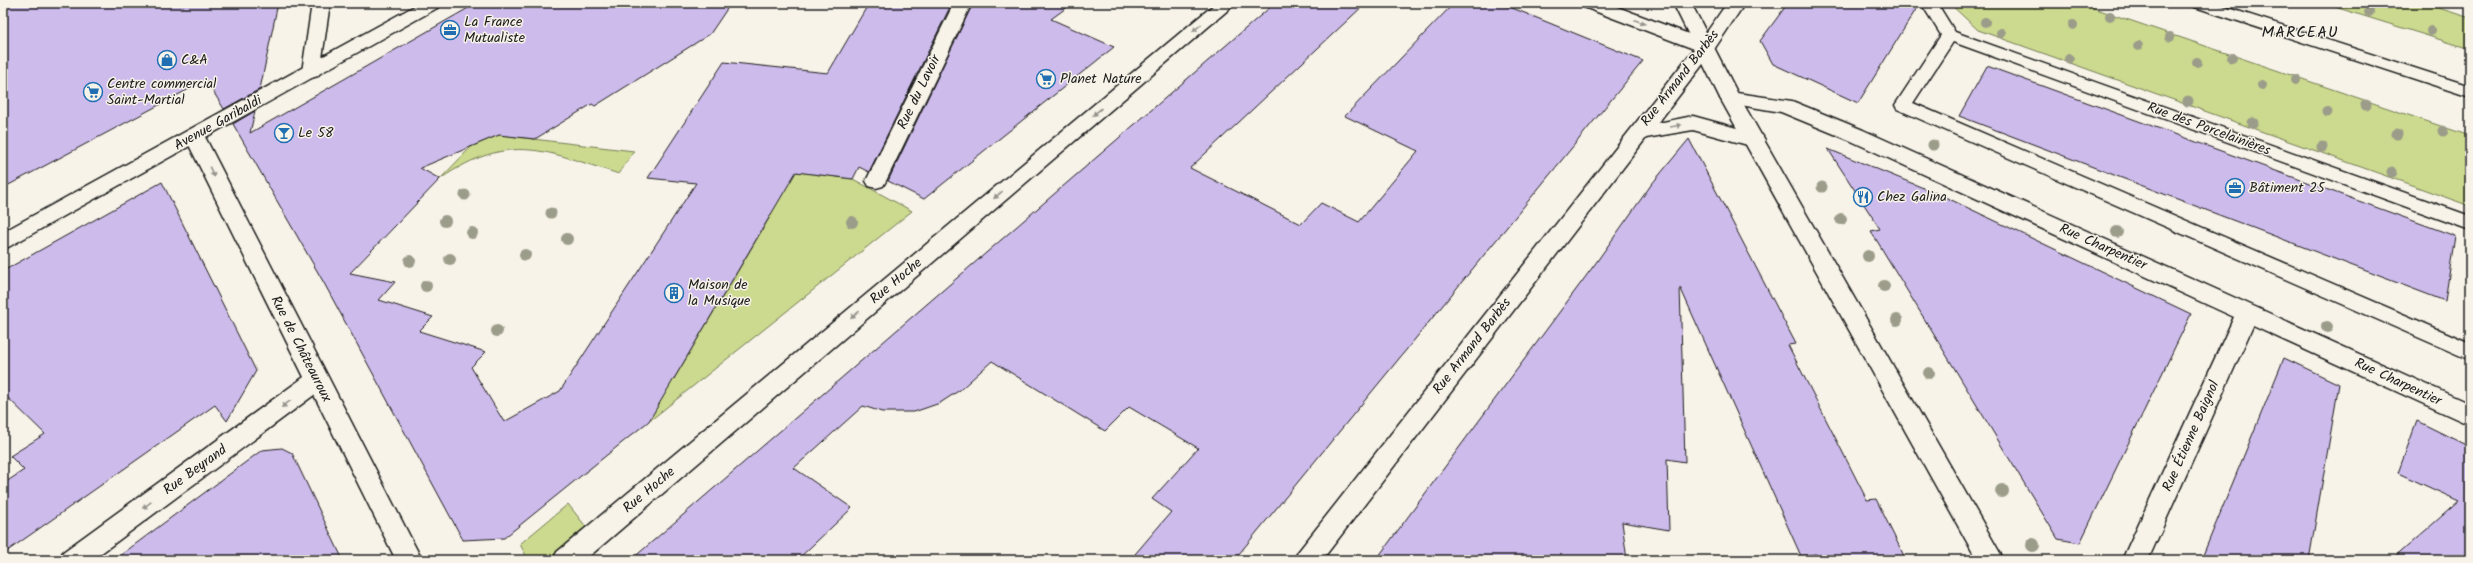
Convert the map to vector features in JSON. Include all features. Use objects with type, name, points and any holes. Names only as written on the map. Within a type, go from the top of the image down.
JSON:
[{"type":"street","points":[[310,72],[321,3]]},
{"type":"street","name":"Avenue Garibaldi","points":[[3,242],[195,137],[433,3]]},
{"type":"street","name":"Rue du Lavoir","points":[[876,180],[963,3]]},
{"type":"street","name":"Rue Hoche","points":[[566,560],[1226,3]]},
{"type":"street","points":[[1590,3],[1706,47]]},
{"type":"street","points":[[1682,3],[1706,47],[1730,98],[1990,560]]},
{"type":"street","name":"Rue Armand Barbès","points":[[1307,560],[1638,132],[1706,47],[1736,3]]},
{"type":"street","name":"Rue Charpentier","points":[[1730,98],[1785,106],[1856,135],[2470,416]]},
{"type":"street","name":"Rue Armand Barbès","points":[[1638,132],[1693,123],[1755,140]]},
{"type":"street","name":"Rue de Châteauroux","points":[[195,137],[409,560]]},
{"type":"street","name":"Rue Étienne Baignol","points":[[2135,560],[2247,313]]},
{"type":"street","name":"Rue Beyrand","points":[[72,560],[317,380]]},
{"type":"lane","points":[[1929,3],[1949,35],[1903,106],[2470,352]]},
{"type":"lane","points":[[2197,3],[2470,92]]},
{"type":"lane","name":"Rue des Porcelainières","points":[[1949,35],[2470,223]]},
{"type":"green space","points":[[1949,3],[2079,3],[2470,136],[2470,206],[1978,30]]},
{"type":"green space","points":[[2322,3],[2423,3],[2470,18],[2470,49]]},
{"type":"green space","points":[[499,135],[634,151],[619,174],[570,158],[549,153],[528,150],[508,150],[488,155],[465,164],[440,179],[471,147]]},
{"type":"green space","points":[[734,164],[853,179],[912,211],[652,419],[607,404],[618,370],[674,379],[770,217]]},
{"type":"green space","points":[[568,504],[587,528],[549,560],[528,560],[520,544]]},
{"type":"building","name":"Centre commercial Saint-Martial","points":[[3,3],[278,3],[260,89],[224,109],[206,80],[3,188]]},
{"type":"building","points":[[477,3],[731,3],[710,34],[595,106],[592,104],[535,139],[499,135],[420,168],[440,179],[350,273],[395,282],[379,300],[433,317],[419,331],[486,352],[471,367],[504,422],[560,391],[696,183],[648,178],[724,62],[828,73],[869,3],[952,3],[869,172],[859,167],[853,179],[796,172],[649,421],[504,538],[463,540],[324,283],[233,124],[255,111],[250,133]]},
{"type":"building","points":[[973,3],[1073,3],[1051,19],[1114,47],[924,199],[888,181]]},
{"type":"building","points":[[1275,3],[1366,3],[1190,168],[1301,224],[1321,203],[1359,222],[1418,151],[1345,116],[1454,3],[1500,3],[1643,61],[1234,560],[1130,560],[1171,512],[1152,499],[1198,448],[1129,407],[1105,431],[992,361],[960,390],[940,403],[914,412],[882,412],[863,406],[794,468],[852,508],[797,560],[631,560]]},
{"type":"building","points":[[1788,3],[1920,3],[1858,103],[1773,64],[1760,41]]},
{"type":"building","name":"Bâtiment 25","points":[[1987,66],[2455,236],[2445,301],[1959,116]]},
{"type":"building","points":[[1689,139],[1796,344],[1788,345],[1867,500],[1876,499],[1906,560],[1819,560],[1816,554],[1801,556],[1680,287],[1685,462],[1667,459],[1669,530],[1622,522],[1627,560],[1376,560],[1595,264],[1651,185]]},
{"type":"building","points":[[1828,149],[1943,196],[2191,314],[2080,543],[2058,539],[1871,231],[1880,229]]},
{"type":"building","points":[[162,182],[256,371],[227,421],[215,405],[3,554],[3,484],[24,470],[10,456],[45,434],[3,393],[3,271]]},
{"type":"building","points":[[2284,358],[2339,384],[2309,560],[2201,560]]},
{"type":"building","points":[[2417,421],[2470,447],[2470,560],[2392,560],[2459,501],[2398,473]]},
{"type":"building","points":[[282,448],[292,453],[343,560],[114,560],[262,450]]},
{"type":"place","name":"La France Mutualiste","points":[[450,30]]},
{"type":"place","name":"C&A","points":[[167,60]]},
{"type":"place","name":"Planet Nature","points":[[1046,79]]},
{"type":"place","name":"Centre commercial Saint-Martial","points":[[93,92]]},
{"type":"place","name":"Le 58","points":[[284,133]]},
{"type":"place","name":"Bâtiment 25","points":[[2235,188]]},
{"type":"place","name":"Chez Galina","points":[[1863,197]]},
{"type":"place","name":"Maison de la Musique","points":[[674,293]]},
{"type":"district","name":"MARCEAU","points":[[2300,32]]}]
